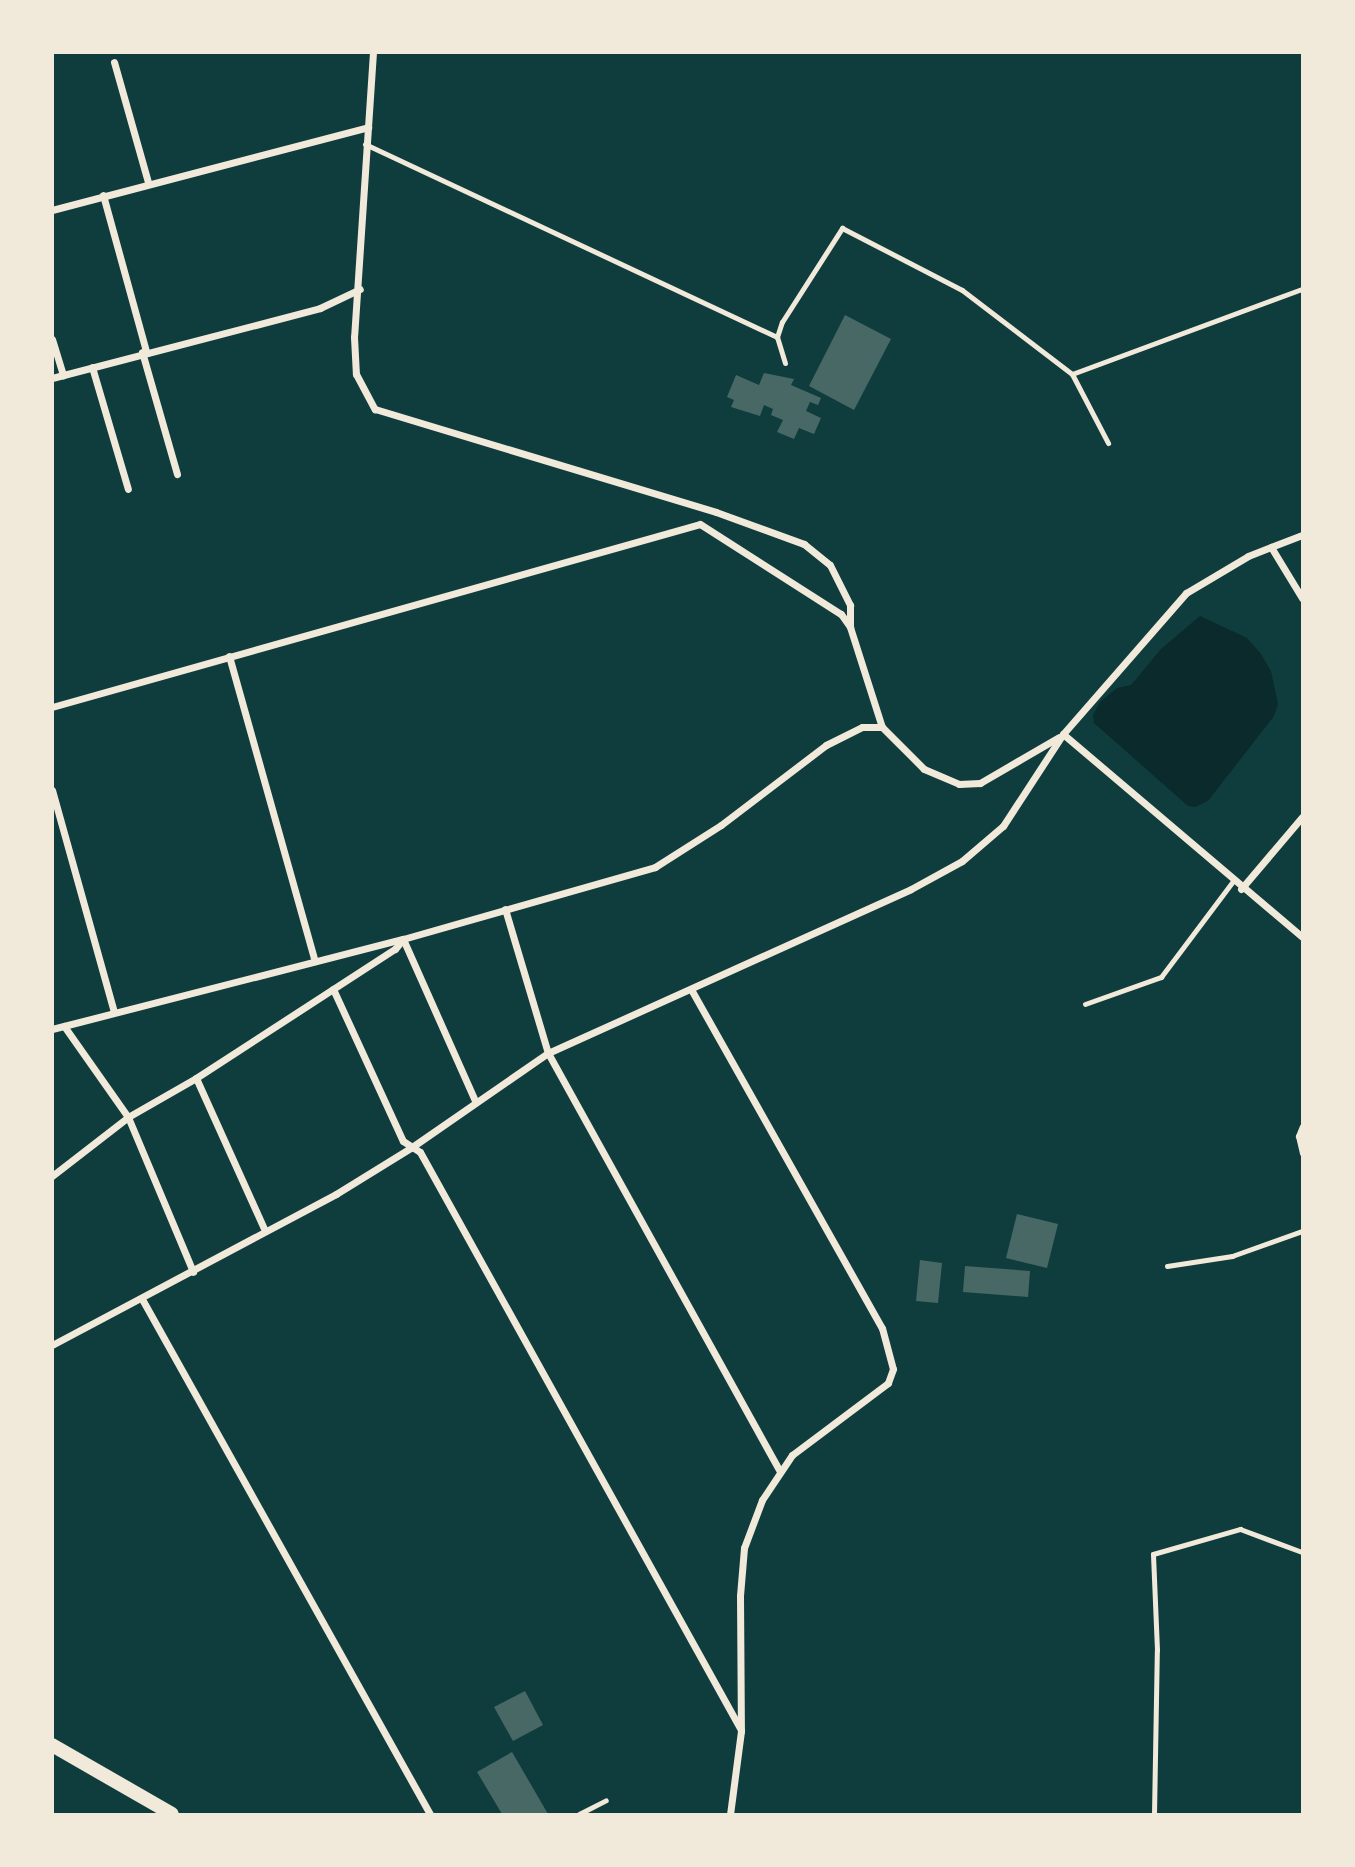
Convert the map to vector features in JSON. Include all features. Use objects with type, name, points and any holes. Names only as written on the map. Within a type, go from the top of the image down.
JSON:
[{"type":"main road","points":[[52,1745],[172,1815]]},
{"type":"street","points":[[373,52],[365,144],[360,289],[354,337],[356,374],[375,409],[716,512],[804,544],[830,565],[850,605],[850,627]]},
{"type":"street","points":[[114,62],[148,182]]},
{"type":"street","points":[[52,210],[148,182],[368,127]]},
{"type":"street","points":[[103,195],[177,474]]},
{"type":"street","points":[[52,377],[320,308],[360,289]]},
{"type":"street","points":[[52,339],[63,375]]},
{"type":"street","points":[[92,367],[128,489]]},
{"type":"street","points":[[52,707],[700,524],[841,614],[850,627],[882,727],[924,769],[970,785],[1010,769],[1063,734]]},
{"type":"street","points":[[52,1345],[193,1272],[412,1147],[548,1053],[691,991],[962,861],[1003,826],[1063,734],[1186,593],[1270,547],[1303,535]]},
{"type":"street","points":[[1270,547],[1303,598]]},
{"type":"street","points":[[229,656],[315,961]]},
{"type":"street","points":[[52,1029],[402,939],[668,860],[826,745],[862,727],[882,727]]},
{"type":"street","points":[[1063,734],[1241,889],[1303,937]]},
{"type":"street","points":[[52,790],[114,1013]]},
{"type":"street","points":[[1241,889],[1303,817]]},
{"type":"street","points":[[505,909],[548,1053],[780,1471]]},
{"type":"street","points":[[52,1176],[128,1117],[196,1078],[395,949],[402,939]]},
{"type":"street","points":[[402,939],[475,1101]]},
{"type":"street","points":[[332,989],[404,1141],[420,1152],[741,1731]]},
{"type":"street","points":[[691,991],[882,1328],[892,1353],[888,1383],[792,1455],[762,1500],[744,1548],[741,1731],[730,1815]]},
{"type":"street","points":[[64,1026],[128,1117],[193,1272]]},
{"type":"street","points":[[196,1078],[265,1231]]},
{"type":"street","points":[[142,1299],[430,1815]]},
{"type":"lane","points":[[365,144],[777,337]]},
{"type":"lane","points":[[785,363],[777,337],[782,322],[842,228],[962,290],[1072,374],[1108,443]]},
{"type":"lane","points":[[1072,374],[1303,289]]},
{"type":"lane","points":[[1085,1004],[1161,977],[1233,881]]},
{"type":"lane","points":[[1303,1126],[1298,1136],[1303,1154]]},
{"type":"lane","points":[[1167,1266],[1232,1256],[1303,1231]]},
{"type":"lane","points":[[1153,1815],[1157,1650],[1153,1554],[1240,1529],[1303,1552]]},
{"type":"lane","points":[[579,1815],[606,1800]]},
{"type":"water","points":[[1200,616],[1247,638],[1271,671],[1278,704],[1274,716],[1208,801],[1195,807],[1188,806],[1094,723],[1093,715],[1100,702],[1117,688],[1131,685],[1161,649]]},
{"type":"building","points":[[845,315],[891,339],[854,410],[809,386]]},
{"type":"building","points":[[764,373],[794,379],[791,385],[821,398],[818,405],[810,402],[806,411],[821,418],[814,434],[799,428],[794,439],[777,432],[783,420],[771,415],[773,409],[764,405],[760,416],[731,407],[734,400],[727,397],[736,375],[759,385]]},
{"type":"building","points":[[1017,1214],[1058,1224],[1047,1268],[1006,1258]]},
{"type":"building","points":[[920,1260],[942,1263],[938,1303],[916,1301]]},
{"type":"building","points":[[965,1266],[1030,1271],[1028,1297],[963,1292]]},
{"type":"building","points":[[525,1691],[543,1725],[513,1741],[494,1707]]},
{"type":"building","points":[[512,1752],[548,1814],[502,1814],[477,1772]]}]
